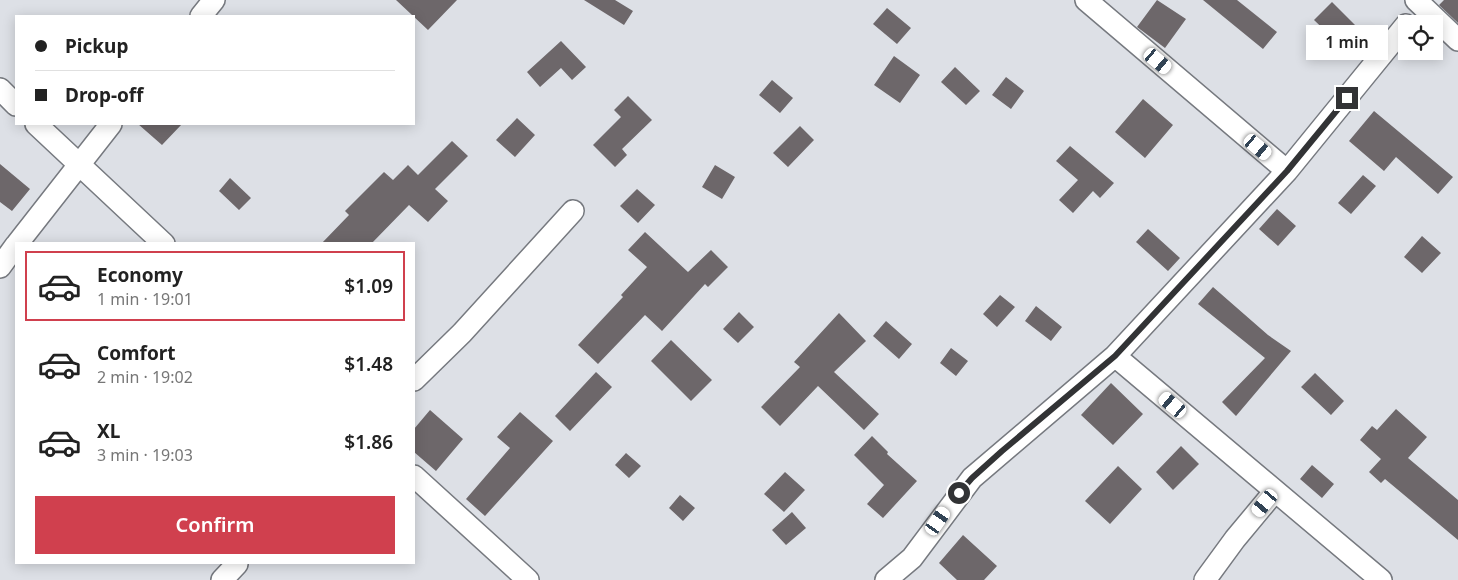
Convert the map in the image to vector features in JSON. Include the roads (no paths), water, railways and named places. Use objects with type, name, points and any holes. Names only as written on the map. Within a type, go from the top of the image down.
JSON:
[{"type":"street","points":[[202,15],[214,0]]},
{"type":"street","points":[[1086,0],[1287,171]]},
{"type":"street","points":[[1413,15],[1422,2],[1458,40]]},
{"type":"street","points":[[886,580],[912,558],[972,478],[1115,356],[1287,171],[1398,35]]},
{"type":"street","points":[[0,89],[15,104]]},
{"type":"street","points":[[37,125],[162,242]]},
{"type":"street","points":[[19,242],[78,163],[110,125]]},
{"type":"street","points":[[415,379],[462,334],[574,211]]},
{"type":"street","points":[[0,267],[15,247]]},
{"type":"street","points":[[1115,356],[1381,580]]},
{"type":"street","points":[[415,477],[528,580]]},
{"type":"street","points":[[1205,580],[1234,539],[1275,491]]},
{"type":"street","points":[[222,580],[237,564]]}]
